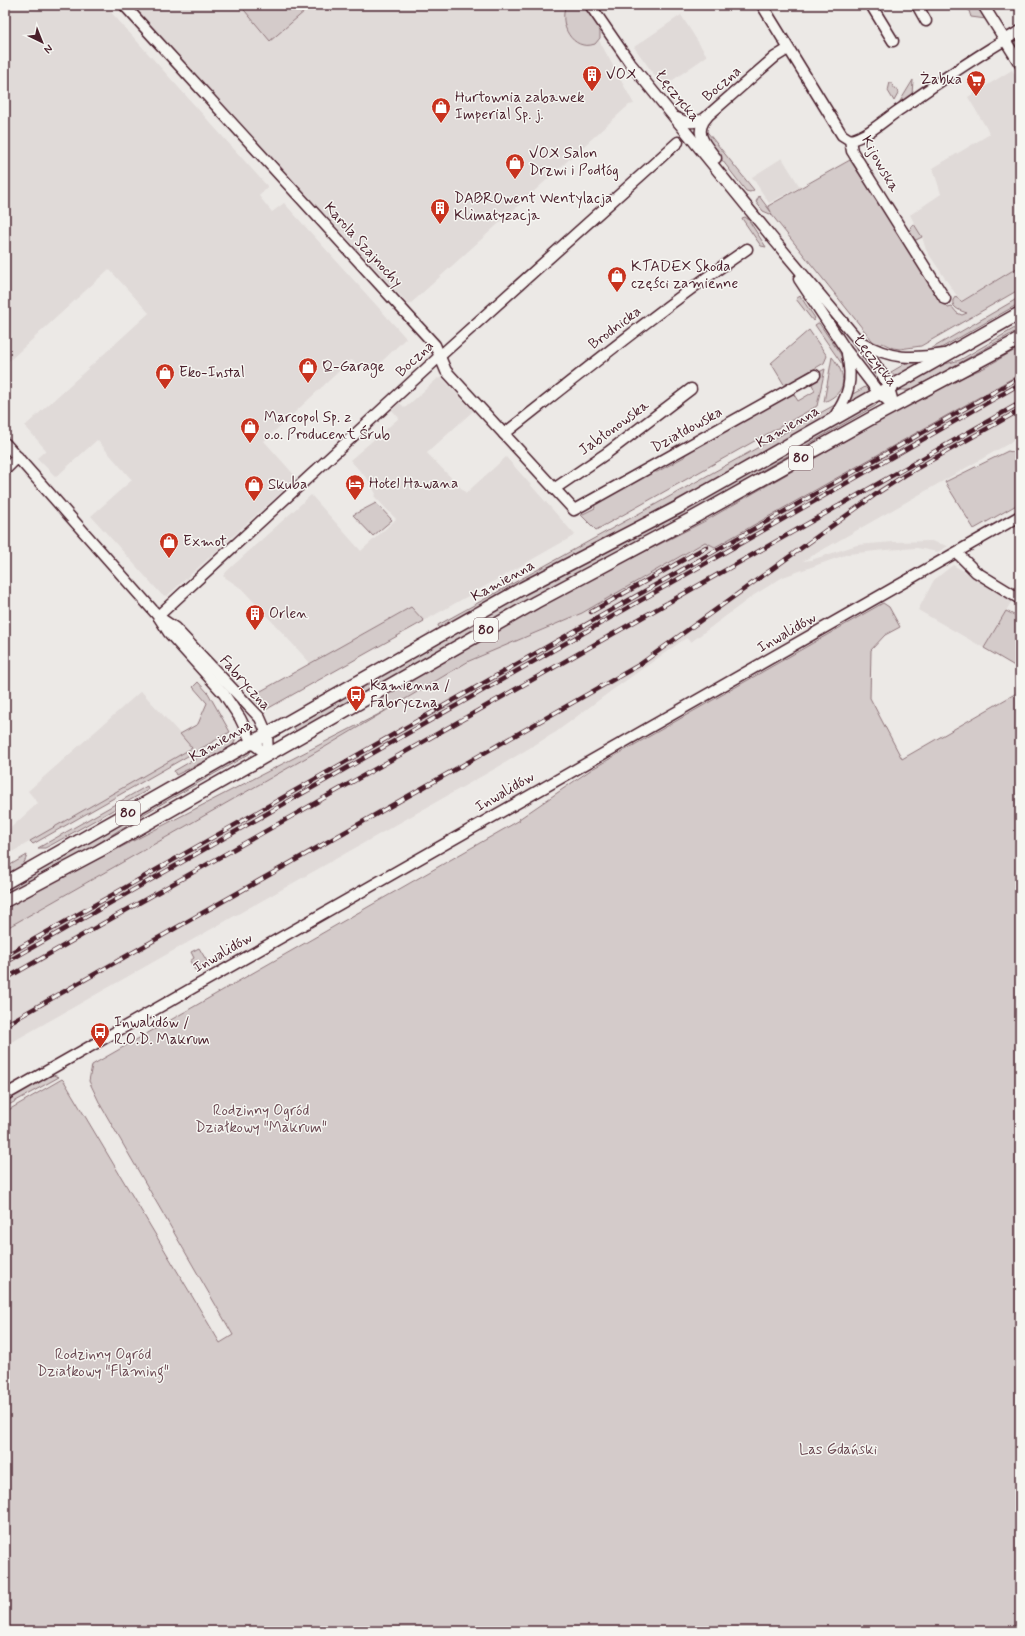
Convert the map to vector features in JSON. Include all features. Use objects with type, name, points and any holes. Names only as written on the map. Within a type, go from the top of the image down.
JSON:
[{"type":"main road","name":"Kamienna","points":[[5,883],[523,588],[679,507],[1020,313]]},
{"type":"main road","name":"80","points":[[5,901],[99,851],[536,602],[702,513],[1020,338]]},
{"type":"street","name":"Karola Szajnochy","points":[[124,5],[435,345],[446,370],[574,510]]},
{"type":"street","name":"Łęczycka","points":[[590,5],[630,63],[774,240],[858,340],[882,374],[884,390]]},
{"type":"street","name":"Kijowska","points":[[762,5],[842,135],[850,140],[852,151],[945,299]]},
{"type":"street","points":[[871,5],[893,41]]},
{"type":"street","points":[[917,5],[926,21]]},
{"type":"street","points":[[983,5],[1020,64]]},
{"type":"street","points":[[850,140],[856,139],[866,133],[1005,39],[1020,31]]},
{"type":"street","name":"Boczna","points":[[695,122],[707,117],[775,57],[788,49]]},
{"type":"street","points":[[671,113],[685,122],[695,122]]},
{"type":"street","points":[[707,117],[701,126],[701,136],[732,179],[747,207]]},
{"type":"street","points":[[691,138],[690,128],[695,122]]},
{"type":"street","name":"Boczna","points":[[158,616],[440,356],[678,142]]},
{"type":"street","name":"Łęczycka","points":[[774,240],[846,350],[884,390],[894,406]]},
{"type":"street","name":"Brodnicka","points":[[504,434],[621,342],[747,249]]},
{"type":"street","points":[[858,340],[875,350],[896,357],[909,358],[950,353]]},
{"type":"street","points":[[833,420],[842,406],[849,388],[850,372],[846,350]]},
{"type":"street","name":"Działdowska","points":[[574,510],[815,375]]},
{"type":"street","name":"Jabłonowska","points":[[554,489],[607,453],[691,389]]},
{"type":"street","name":"Fabryczna","points":[[5,442],[158,616],[169,633],[224,694],[240,718],[252,743],[268,755]]},
{"type":"street","points":[[5,470],[18,457]]},
{"type":"street","name":"Inwalidów","points":[[5,1095],[1020,516]]},
{"type":"street","points":[[957,552],[976,572],[1020,599]]},
{"type":"street","name":"Fabryczna","points":[[158,616],[175,628],[260,718],[267,734],[268,755]]},
{"type":"shaded area","points":[[5,5],[98,5],[102,9],[109,10],[268,187],[259,196],[272,212],[284,203],[406,338],[371,372],[351,360],[264,441],[297,478],[167,596],[162,595],[91,516],[132,480],[97,440],[56,477],[37,458],[46,450],[25,426],[149,313],[109,269],[9,361],[5,357]]},
{"type":"shaded area","points":[[130,5],[574,5],[600,42],[634,104],[629,105],[409,305]]},
{"type":"shaded area","points":[[681,15],[707,56],[663,87],[634,47]]},
{"type":"shaded area","points":[[1012,70],[1020,82],[1020,266],[961,302],[926,250],[922,237],[910,215],[941,194],[933,168],[990,134],[968,97]]},
{"type":"shaded area","points":[[782,158],[800,187],[769,203],[752,177]]},
{"type":"shaded area","points":[[1020,374],[1020,437],[803,561],[811,560],[857,545],[931,541],[948,546],[938,552],[917,548],[848,554],[783,577],[754,595],[691,642],[686,638],[556,732],[498,767],[5,1046],[5,929],[325,747],[469,661],[582,613],[705,542],[715,547]]},
{"type":"shaded area","points":[[441,377],[473,411],[427,453],[466,493],[506,457],[575,535],[424,621],[411,607],[311,664],[242,589],[223,576],[311,495],[361,551],[396,519],[374,496],[376,494],[370,482],[350,460],[399,418],[392,410],[400,403],[405,408]]},
{"type":"shaded area","points":[[953,565],[1013,599],[984,648],[918,610],[934,580]]},
{"type":"shaded area","points":[[141,691],[193,748],[5,856],[5,833],[38,803],[28,791]]},
{"type":"green space","points":[[240,5],[312,5],[270,41]]},
{"type":"green space","points":[[566,5],[585,5],[600,26],[600,38],[595,44],[580,44],[569,35],[564,20]]},
{"type":"green space","points":[[967,5],[977,5],[986,19],[971,17]]},
{"type":"green space","points":[[913,80],[912,95],[899,103]]},
{"type":"green space","points":[[890,82],[899,92],[894,101],[888,91]]},
{"type":"green space","points":[[704,128],[754,190],[750,192],[746,191],[705,138]]},
{"type":"green space","points":[[850,160],[948,308],[952,307],[957,313],[962,315],[967,313],[955,307],[953,300],[956,296],[961,302],[1020,266],[1020,289],[921,346],[900,349],[893,348],[882,343],[879,346],[875,344],[771,214],[772,213],[770,214],[763,211],[756,202],[759,196],[771,212],[768,206]]},
{"type":"green space","points":[[745,217],[748,219],[766,247],[761,246],[743,220],[742,218]]},
{"type":"green space","points":[[914,224],[922,237],[916,240],[912,239],[909,233],[911,226]]},
{"type":"green space","points":[[800,296],[815,318],[813,321],[796,299]]},
{"type":"green space","points":[[1020,297],[1020,303],[941,348],[924,353]]},
{"type":"green space","points":[[818,323],[841,355],[845,365],[844,367],[815,325]]},
{"type":"green space","points":[[1020,325],[1020,329],[916,387],[910,390],[897,390],[938,366],[960,360]]},
{"type":"green space","points":[[809,330],[827,356],[824,363],[785,386],[771,363]]},
{"type":"green space","points":[[1020,347],[1020,374],[715,547],[705,542],[582,613],[469,661],[325,747],[5,929],[5,907],[385,711],[379,702],[395,688],[558,596],[705,521],[937,388],[984,368]]},
{"type":"green space","points":[[832,357],[840,370],[843,382],[837,393],[832,398],[824,402]]},
{"type":"green space","points":[[908,362],[922,362],[896,378],[891,372]]},
{"type":"green space","points":[[825,369],[817,406],[596,530],[581,515],[595,508],[594,504],[651,471],[657,472],[684,457],[687,452],[793,393],[798,401],[815,391],[811,382],[817,373]]},
{"type":"green space","points":[[867,386],[871,391],[849,404],[851,395]]},
{"type":"green space","points":[[840,402],[829,417],[439,629],[438,625]]},
{"type":"green space","points":[[875,402],[878,403],[875,406],[761,471],[720,499],[297,733],[293,725],[543,583],[723,489]]},
{"type":"green space","points":[[1020,449],[1020,503],[974,529],[945,482],[1008,451],[1012,452]]},
{"type":"green space","points":[[376,503],[392,520],[373,536],[353,515]]},
{"type":"green space","points":[[883,603],[889,607],[900,627],[885,635],[871,650],[870,698],[902,759],[1020,691],[1020,1631],[5,1631],[5,1112],[62,1079],[64,1081],[220,1343],[233,1335],[101,1106],[89,1081],[92,1065],[520,820],[519,819],[592,769]]},
{"type":"green space","points":[[411,607],[424,621],[267,709],[260,706],[252,696]]},
{"type":"green space","points":[[1006,611],[1020,618],[1020,671],[1018,668],[984,648]]},
{"type":"green space","points":[[198,682],[208,693],[230,732],[33,844],[30,841],[192,748],[180,734],[198,724],[207,703],[193,687]]},
{"type":"green space","points":[[237,735],[234,743],[229,749],[176,775],[174,771]]},
{"type":"green space","points":[[252,748],[249,754],[144,814],[79,856],[5,896],[5,889]]},
{"type":"green space","points":[[147,786],[148,790],[53,844],[45,848],[38,848]]},
{"type":"green space","points":[[27,855],[24,863],[16,871],[5,877],[5,868]]},
{"type":"green space","points":[[199,948],[208,963],[195,970],[190,961],[194,958],[191,952]]},
{"type":"green space","points":[[53,1075],[59,1077],[5,1107],[5,1101]]},
{"type":"railway","points":[[5,956],[1020,377]]},
{"type":"railway","points":[[5,963],[1020,384]]},
{"type":"railway","points":[[5,979],[1020,403]]},
{"type":"railway","points":[[5,1025],[639,665],[879,492],[905,475],[1020,410]]},
{"type":"railway","points":[[591,612],[706,547]]},
{"type":"place","name":"VOX","points":[[592,92]]},
{"type":"place","name":"Żabka","points":[[976,97]]},
{"type":"place","name":"Hurtownia zabawek Imperial Sp. j.","points":[[441,124]]},
{"type":"place","name":"VOX Salon Drzwi i Podłóg","points":[[515,180]]},
{"type":"place","name":"DABROwent Wentylacja Klimatyzacja","points":[[440,225]]},
{"type":"place","name":"KTADEX Skoda części zamienne","points":[[617,293]]},
{"type":"place","name":"Q-Garage","points":[[308,384]]},
{"type":"place","name":"Eko-Instal","points":[[165,390]]},
{"type":"place","name":"Marcopol Sp. z o.o. Producent Śrub","points":[[250,444]]},
{"type":"place","name":"Hotel Hawana","points":[[355,501]]},
{"type":"place","name":"Skuba","points":[[254,502]]},
{"type":"place","name":"Exmot","points":[[169,559]]},
{"type":"place","name":"Orlen","points":[[255,631]]},
{"type":"place","name":"Kamienna / Fabryczna","points":[[356,712]]},
{"type":"place","name":"Inwalidów / R.O.D. Makrum","points":[[100,1049]]},
{"type":"park label","name":"Rodzinny Ogród Działkowy \"Makrum\"","points":[[261,1120]]},
{"type":"park label","name":"Rodzinny Ogród Działkowy \"Flaming\"","points":[[103,1364]]},
{"type":"park label","name":"Las Gdański","points":[[838,1450]]}]
